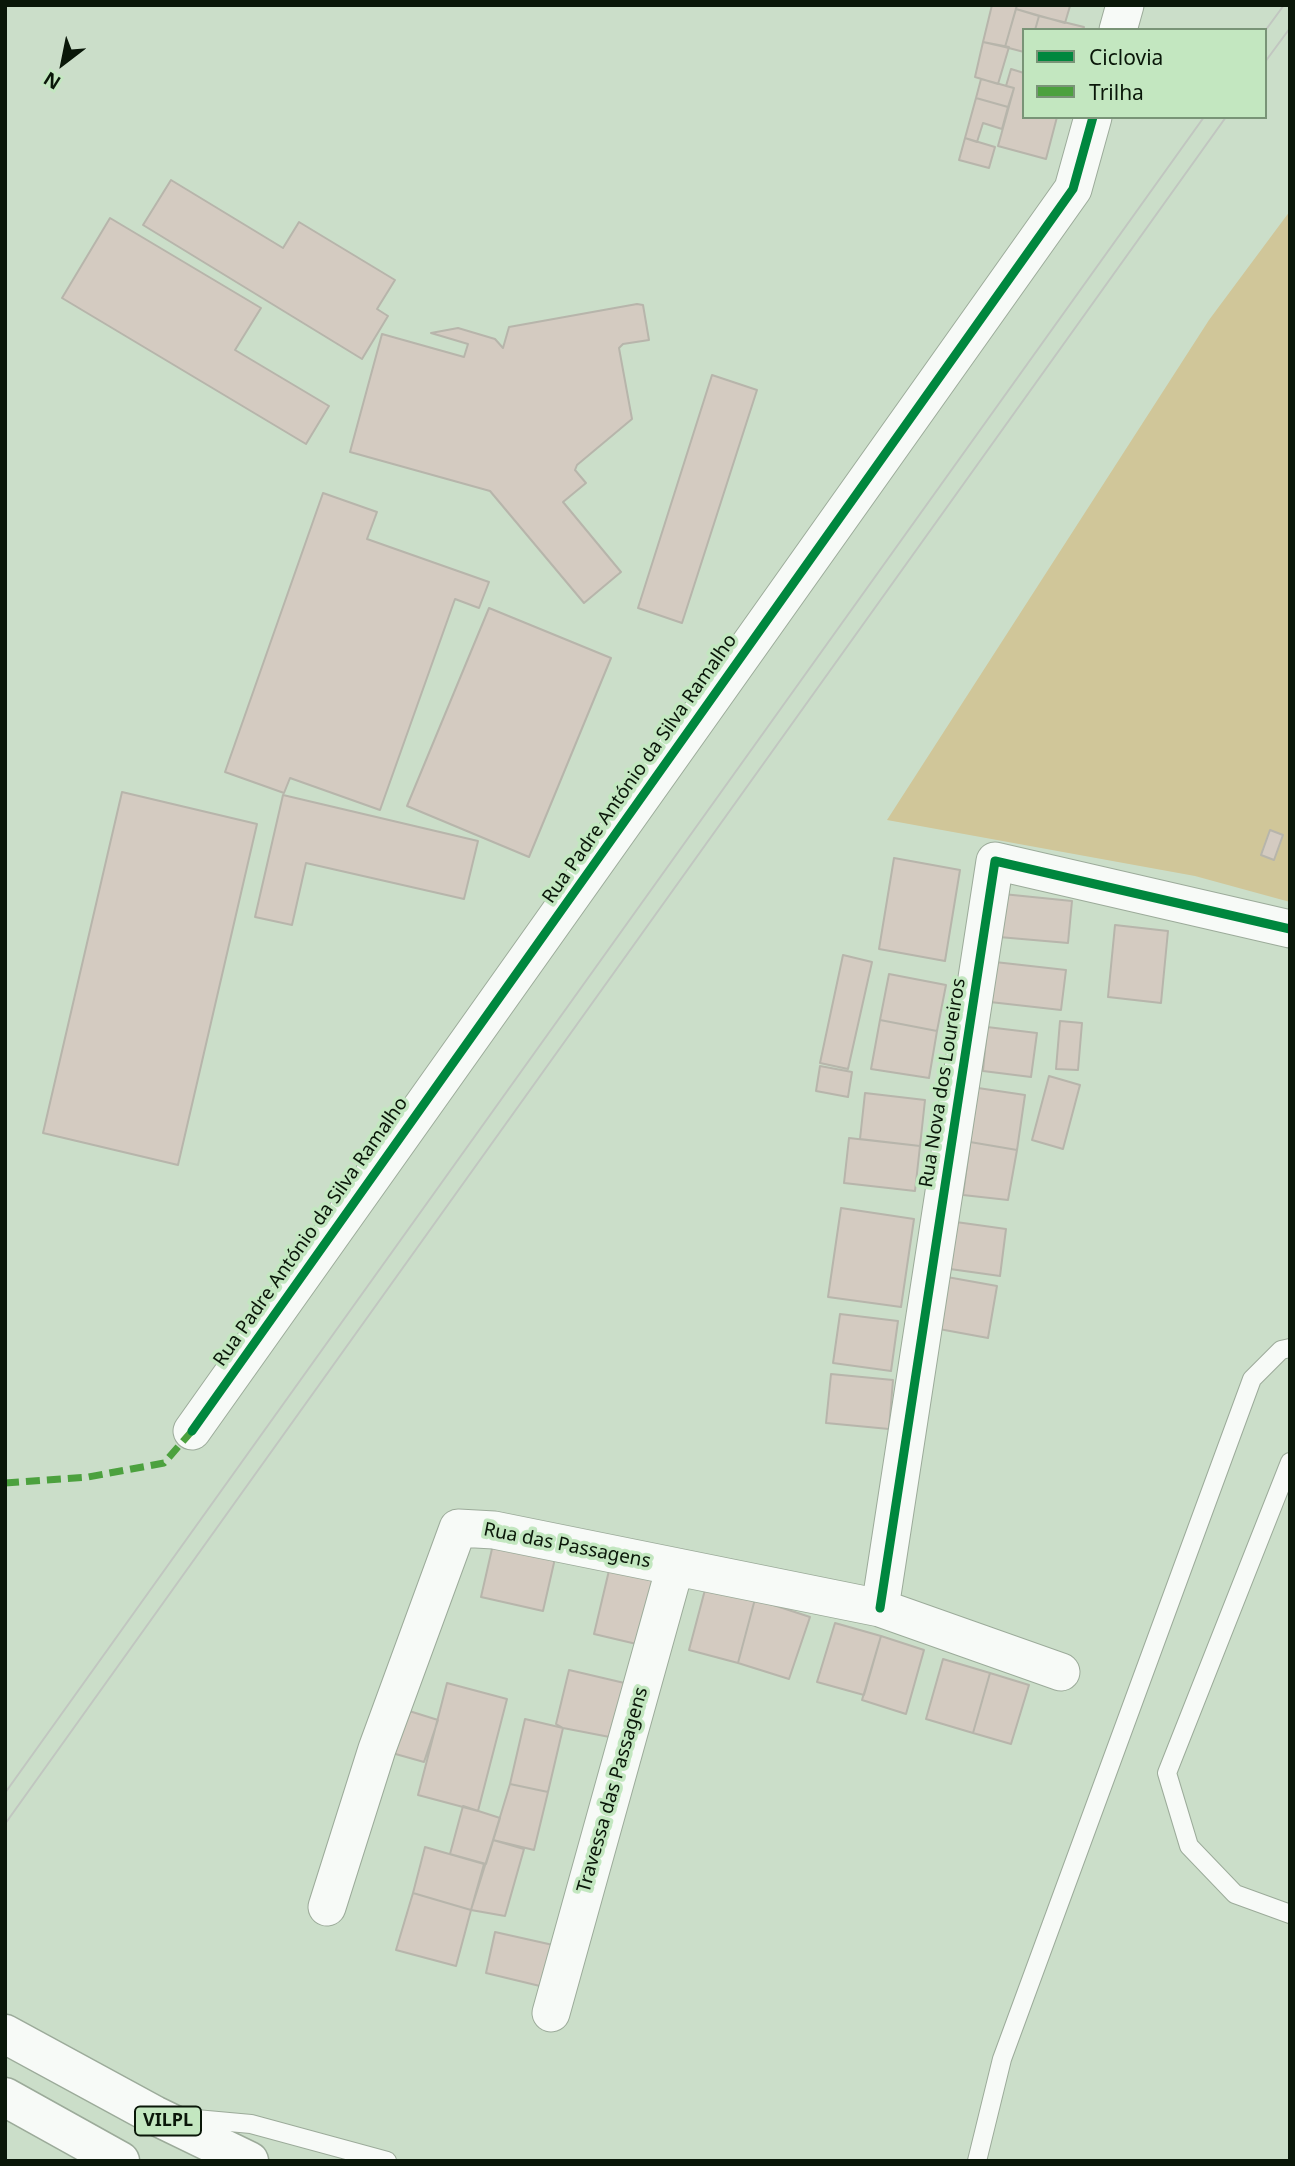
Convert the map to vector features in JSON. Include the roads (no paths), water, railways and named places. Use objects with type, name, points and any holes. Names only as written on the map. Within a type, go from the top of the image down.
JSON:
[{"type":"highway","name":"VILPL","points":[[5,2034],[154,2115],[249,2161]]},
{"type":"highway","points":[[5,2097],[120,2161]]},
{"type":"street","points":[[1119,28],[1125,5]]},
{"type":"street","name":"Rua Padre António da Silva Ramalho","points":[[192,1431],[1073,189],[1092,119]]},
{"type":"street","name":"Rua Nova dos Loureiros","points":[[880,1608],[995,861],[1290,929]]},
{"type":"street","name":"Rua das Passagens","points":[[327,1907],[377,1749],[458,1528],[494,1530],[880,1608],[1061,1672]]},
{"type":"street","name":"Travessa das Passagens","points":[[551,2013],[675,1567]]},
{"type":"lane","points":[[976,2161],[1002,2059],[1252,1379],[1281,1350],[1290,1348]]},
{"type":"lane","points":[[1290,1462],[1167,1773],[1189,1846],[1235,1894],[1290,1914]]},
{"type":"lane","points":[[154,2115],[251,2124],[387,2161]]},
{"type":"tram line","points":[[1267,28],[1284,5]]},
{"type":"tram line","points":[[1267,59],[1290,28]]},
{"type":"tram line","points":[[5,1793],[1203,119]]},
{"type":"tram line","points":[[5,1824],[1225,119]]}]
